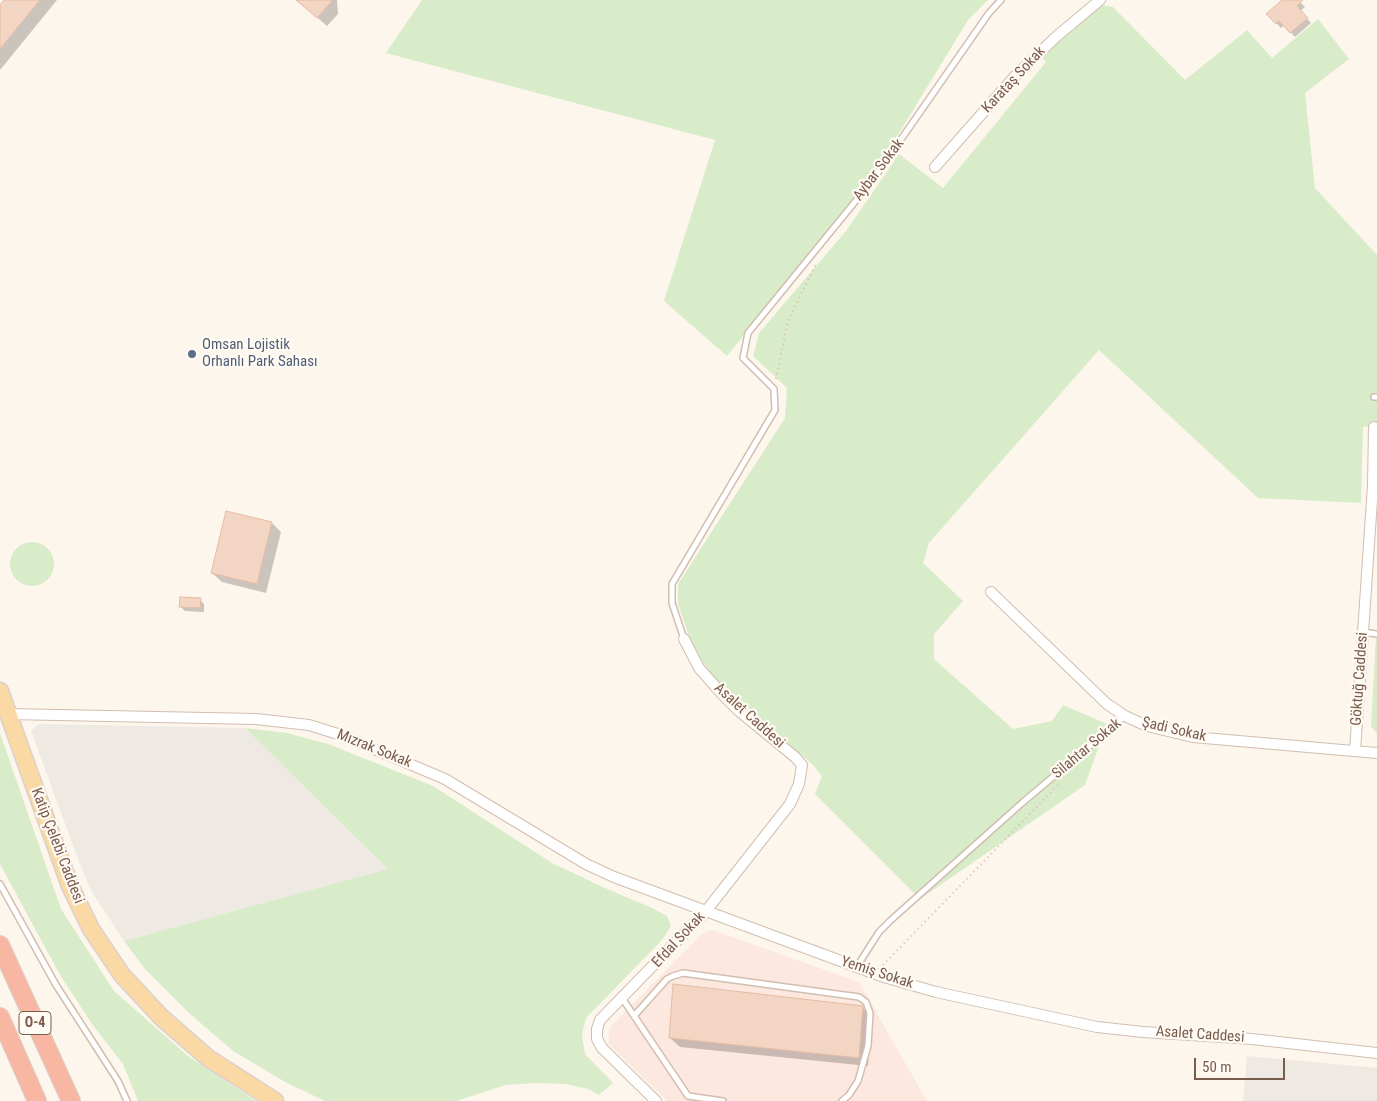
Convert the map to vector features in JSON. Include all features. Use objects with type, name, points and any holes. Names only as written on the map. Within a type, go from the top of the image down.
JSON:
[{"type":"highway","name":"O-4","points":[[0,945],[71,1101]]},
{"type":"highway","name":"O-4","points":[[0,1017],[37,1101]]},
{"type":"main road","name":"Katip Çelebi Caddesi","points":[[0,691],[70,886],[91,928],[122,975],[161,1017],[208,1058],[275,1101]]},
{"type":"street","name":"Karataş Sokak","points":[[935,167],[1016,74],[1034,56],[1100,0]]},
{"type":"street","name":"Göktuğ Caddesi","points":[[1355,751],[1373,485],[1374,427]]},
{"type":"street","name":"Şadi Sokak","points":[[991,592],[1107,704],[1125,716],[1147,726],[1193,737],[1377,753]]},
{"type":"street","name":"Asalet Caddesi","points":[[684,639],[699,668],[722,694],[739,711],[802,764]]},
{"type":"street","name":"Mızrak Sokak","points":[[8,714],[256,719],[309,725],[341,735],[426,770],[470,793],[586,864],[614,877],[706,911]]},
{"type":"street","name":"Efdal Sokak","points":[[656,1101],[602,1048],[596,1039],[600,1020],[706,911],[790,804],[799,784],[802,764]]},
{"type":"street","name":"Yemiş Sokak","points":[[706,911],[875,974],[936,992],[1052,1018]]},
{"type":"street","name":"Asalet Caddesi","points":[[1052,1018],[1096,1027],[1252,1039],[1377,1053]]},
{"type":"lane","name":"Aybar Sokak","points":[[774,389],[744,358],[748,333],[872,181],[988,13],[1001,0]]},
{"type":"lane","points":[[684,639],[672,602],[672,584],[775,410],[774,389]]},
{"type":"lane","points":[[1363,632],[1377,634]]},
{"type":"lane","name":"Silahtar Sokak","points":[[856,968],[879,932],[891,920],[1022,803],[1125,716]]},
{"type":"lane","points":[[0,884],[56,985],[118,1081],[128,1101]]},
{"type":"lane","points":[[634,1016],[667,979],[683,973],[859,997],[866,1002],[870,1013],[868,1046],[858,1081],[842,1101]]},
{"type":"lane","points":[[622,998],[688,1096],[723,1101]]},
{"type":"path","points":[[774,389],[788,320],[818,261]]},
{"type":"path","name":"Silahtar Sokak","points":[[875,974],[1062,781]]},
{"type":"shaded area","points":[[39,724],[245,728],[389,869],[124,941],[92,892],[81,867],[31,731]]},
{"type":"shaded area","points":[[712,930],[859,982],[927,1101],[667,1101],[608,1043],[610,1027],[703,933]]},
{"type":"shaded area","points":[[1247,1056],[1377,1068],[1377,1101],[1243,1101]]},
{"type":"green space","points":[[422,0],[988,0],[968,20],[871,179],[727,356],[664,301],[715,140],[386,53]]},
{"type":"green space","points":[[1101,5],[1113,7],[1185,80],[1247,30],[1272,58],[1318,19],[1349,59],[1305,93],[1315,188],[1377,255],[1377,426],[1363,427],[1361,503],[1258,498],[1099,350],[929,543],[923,563],[963,601],[934,634],[934,659],[1013,729],[1052,721],[1063,705],[1107,724],[1085,785],[920,899],[815,794],[822,776],[812,764],[714,679],[692,645],[678,604],[678,584],[785,418],[787,388],[753,356],[759,333],[846,231],[899,154],[943,188],[1046,62],[1042,57]]},
{"type":"green space","points":[[28,542],[36,542],[48,548],[54,564],[48,580],[36,586],[28,586],[16,580],[10,568],[10,560],[16,548]]},
{"type":"green space","points":[[1377,636],[1377,734],[1371,726]]},
{"type":"green space","points":[[245,728],[287,733],[328,744],[433,786],[552,863],[667,916],[671,926],[662,940],[586,1018],[582,1034],[585,1054],[613,1083],[599,1095],[588,1089],[566,1084],[535,1083],[506,1085],[456,1101],[325,1101],[287,1083],[233,1051],[189,1013],[145,969],[124,941],[388,869]]},
{"type":"green space","points":[[0,733],[61,909],[114,991],[188,1056],[256,1101],[138,1101],[123,1064],[92,1024],[60,975],[0,864]]},
{"type":"building","points":[[4,0],[40,0],[0,49],[0,5]]},
{"type":"building","points":[[296,0],[333,0],[317,18]]},
{"type":"building","points":[[1282,0],[1303,0],[1297,6],[1308,18],[1290,33],[1279,21],[1276,24],[1266,14]]},
{"type":"building","points":[[226,511],[272,522],[257,584],[211,573]]},
{"type":"building","points":[[180,597],[201,598],[200,608],[179,607]]},
{"type":"building","points":[[673,984],[863,1006],[859,1058],[669,1038]]},
{"type":"place","name":"Omsan Lojistik Orhanlı Park Sahası","points":[[192,354]]}]
